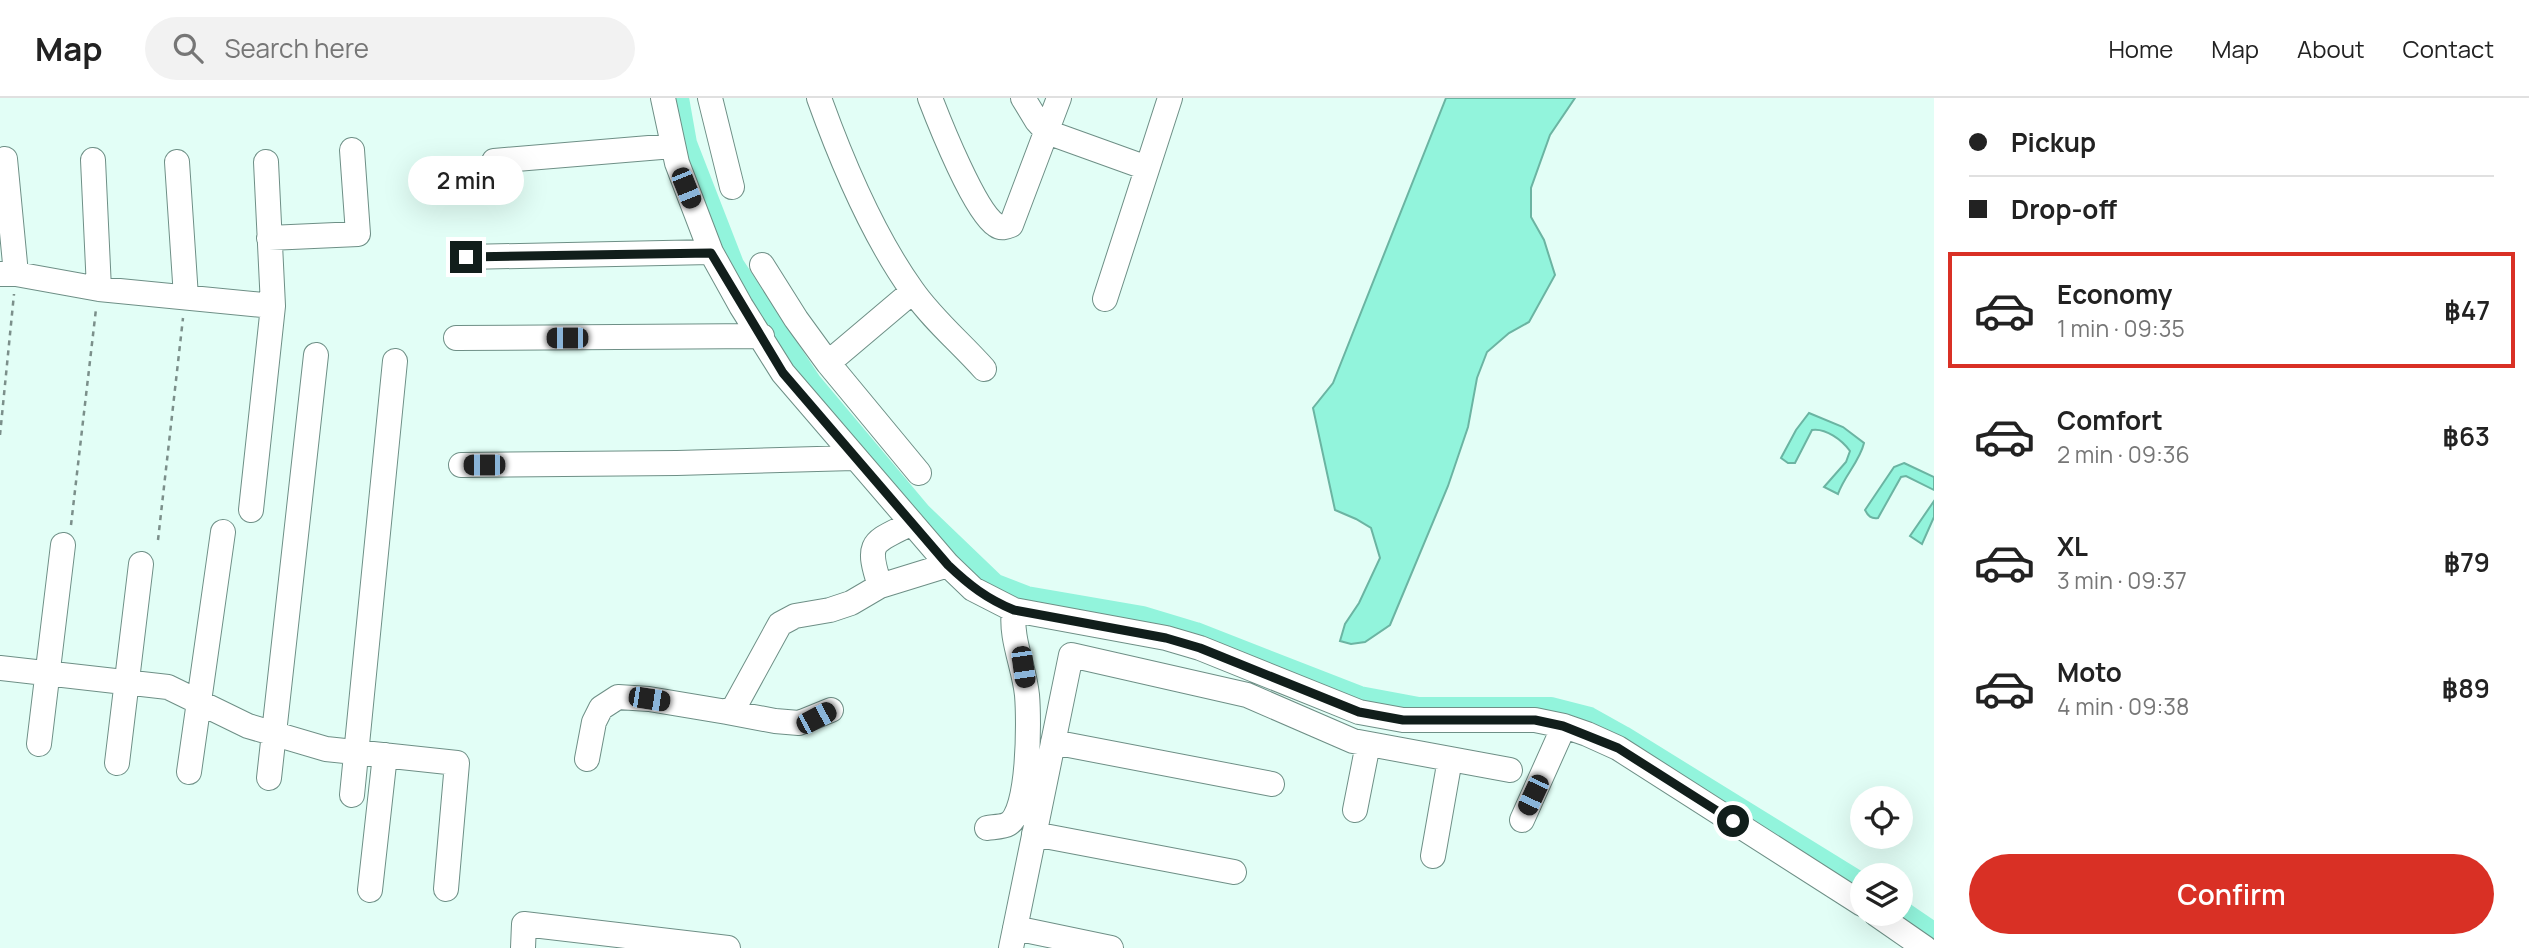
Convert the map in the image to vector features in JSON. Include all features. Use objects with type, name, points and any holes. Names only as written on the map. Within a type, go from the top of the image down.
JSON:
[{"type":"street","points":[[663,98],[677,163],[711,253],[783,373],[948,565],[974,589],[1014,610],[1166,638],[1200,648],[1359,712],[1403,720],[1535,720],[1563,726],[1618,748],[1850,896]]},
{"type":"street","points":[[710,98],[732,187]]},
{"type":"street","points":[[819,98],[855,189],[912,292],[985,369]]},
{"type":"street","points":[[930,98],[976,198],[996,226],[1004,228],[1011,225],[1059,98]]},
{"type":"street","points":[[1023,98],[1047,132],[1147,168]]},
{"type":"street","points":[[1105,299],[1170,98]]},
{"type":"street","points":[[494,161],[673,146]]},
{"type":"street","points":[[270,238],[358,234],[352,150]]},
{"type":"street","points":[[5,159],[8,274],[99,289],[273,306]]},
{"type":"street","points":[[93,160],[99,289]]},
{"type":"street","points":[[177,162],[186,297]]},
{"type":"street","points":[[251,510],[273,306],[266,162]]},
{"type":"street","points":[[466,257],[711,253]]},
{"type":"street","points":[[762,265],[828,363],[919,472]]},
{"type":"street","points":[[828,363],[912,292]]},
{"type":"street","points":[[456,338],[762,337]]},
{"type":"street","points":[[269,778],[316,355]]},
{"type":"street","points":[[352,795],[395,361]]},
{"type":"street","points":[[461,465],[854,458]]},
{"type":"street","points":[[880,586],[872,563],[872,550],[877,541],[912,523]]},
{"type":"street","points":[[189,772],[223,532]]},
{"type":"street","points":[[39,744],[67,537]]},
{"type":"street","points":[[117,763],[141,564]]},
{"type":"street","points":[[727,712],[735,706],[780,624],[794,616],[830,610],[851,603],[880,586],[948,565]]},
{"type":"street","points":[[987,828],[1008,824],[1017,816],[1027,752],[1027,698],[1023,667],[1013,631],[1014,610]]},
{"type":"street","points":[[1111,948],[1013,938],[1071,655],[1247,695],[1353,741],[1510,770]]},
{"type":"street","points":[[0,668],[168,687],[248,726],[326,748],[457,763],[446,889]]},
{"type":"street","points":[[587,759],[594,722],[601,708],[618,697],[649,699],[799,723],[831,710]]},
{"type":"street","points":[[1522,820],[1563,726]]},
{"type":"street","points":[[1053,741],[1272,784]]},
{"type":"street","points":[[1355,810],[1368,744]]},
{"type":"street","points":[[370,890],[384,755]]},
{"type":"street","points":[[1433,856],[1450,759]]},
{"type":"street","points":[[1034,834],[1234,872]]},
{"type":"street","points":[[523,948],[524,923],[729,948]]},
{"type":"street","points":[[1893,926],[1925,948]]},
{"type":"path","points":[[0,435],[8,274]]},
{"type":"path","points":[[67,537],[99,289]]},
{"type":"path","points":[[158,540],[186,297]]},
{"type":"shaded area","points":[[1446,98],[1575,98],[1550,135],[1531,188],[1531,217],[1544,240],[1555,275],[1529,322],[1509,333],[1487,352],[1477,378],[1468,427],[1448,486],[1390,625],[1365,642],[1351,644],[1340,641],[1345,624],[1359,603],[1380,558],[1371,528],[1335,510],[1313,408],[1333,383]]},
{"type":"shaded area","points":[[1809,413],[1843,427],[1864,443],[1838,494],[1824,487],[1846,462],[1850,451],[1833,436],[1812,430],[1795,463],[1788,463],[1781,458]]},
{"type":"shaded area","points":[[1904,463],[1934,477],[1934,490],[1906,476],[1901,477],[1878,518],[1870,517],[1865,510],[1894,467]]},
{"type":"shaded area","points":[[1934,501],[1934,517],[1922,544],[1910,536]]},
{"type":"waterway","points":[[680,98],[688,143],[735,264],[812,381],[922,512],[996,583],[1027,595],[1143,615],[1196,631],[1360,695],[1419,706],[1551,706],[1590,716],[1850,875]]},
{"type":"waterway","points":[[1913,917],[1934,931]]},
{"type":"route","points":[[466,257],[711,253],[783,373],[948,565],[974,589],[994,602],[1014,610],[1166,638],[1200,648],[1359,712],[1403,720],[1535,720],[1563,726],[1618,748],[1733,821]]}]
